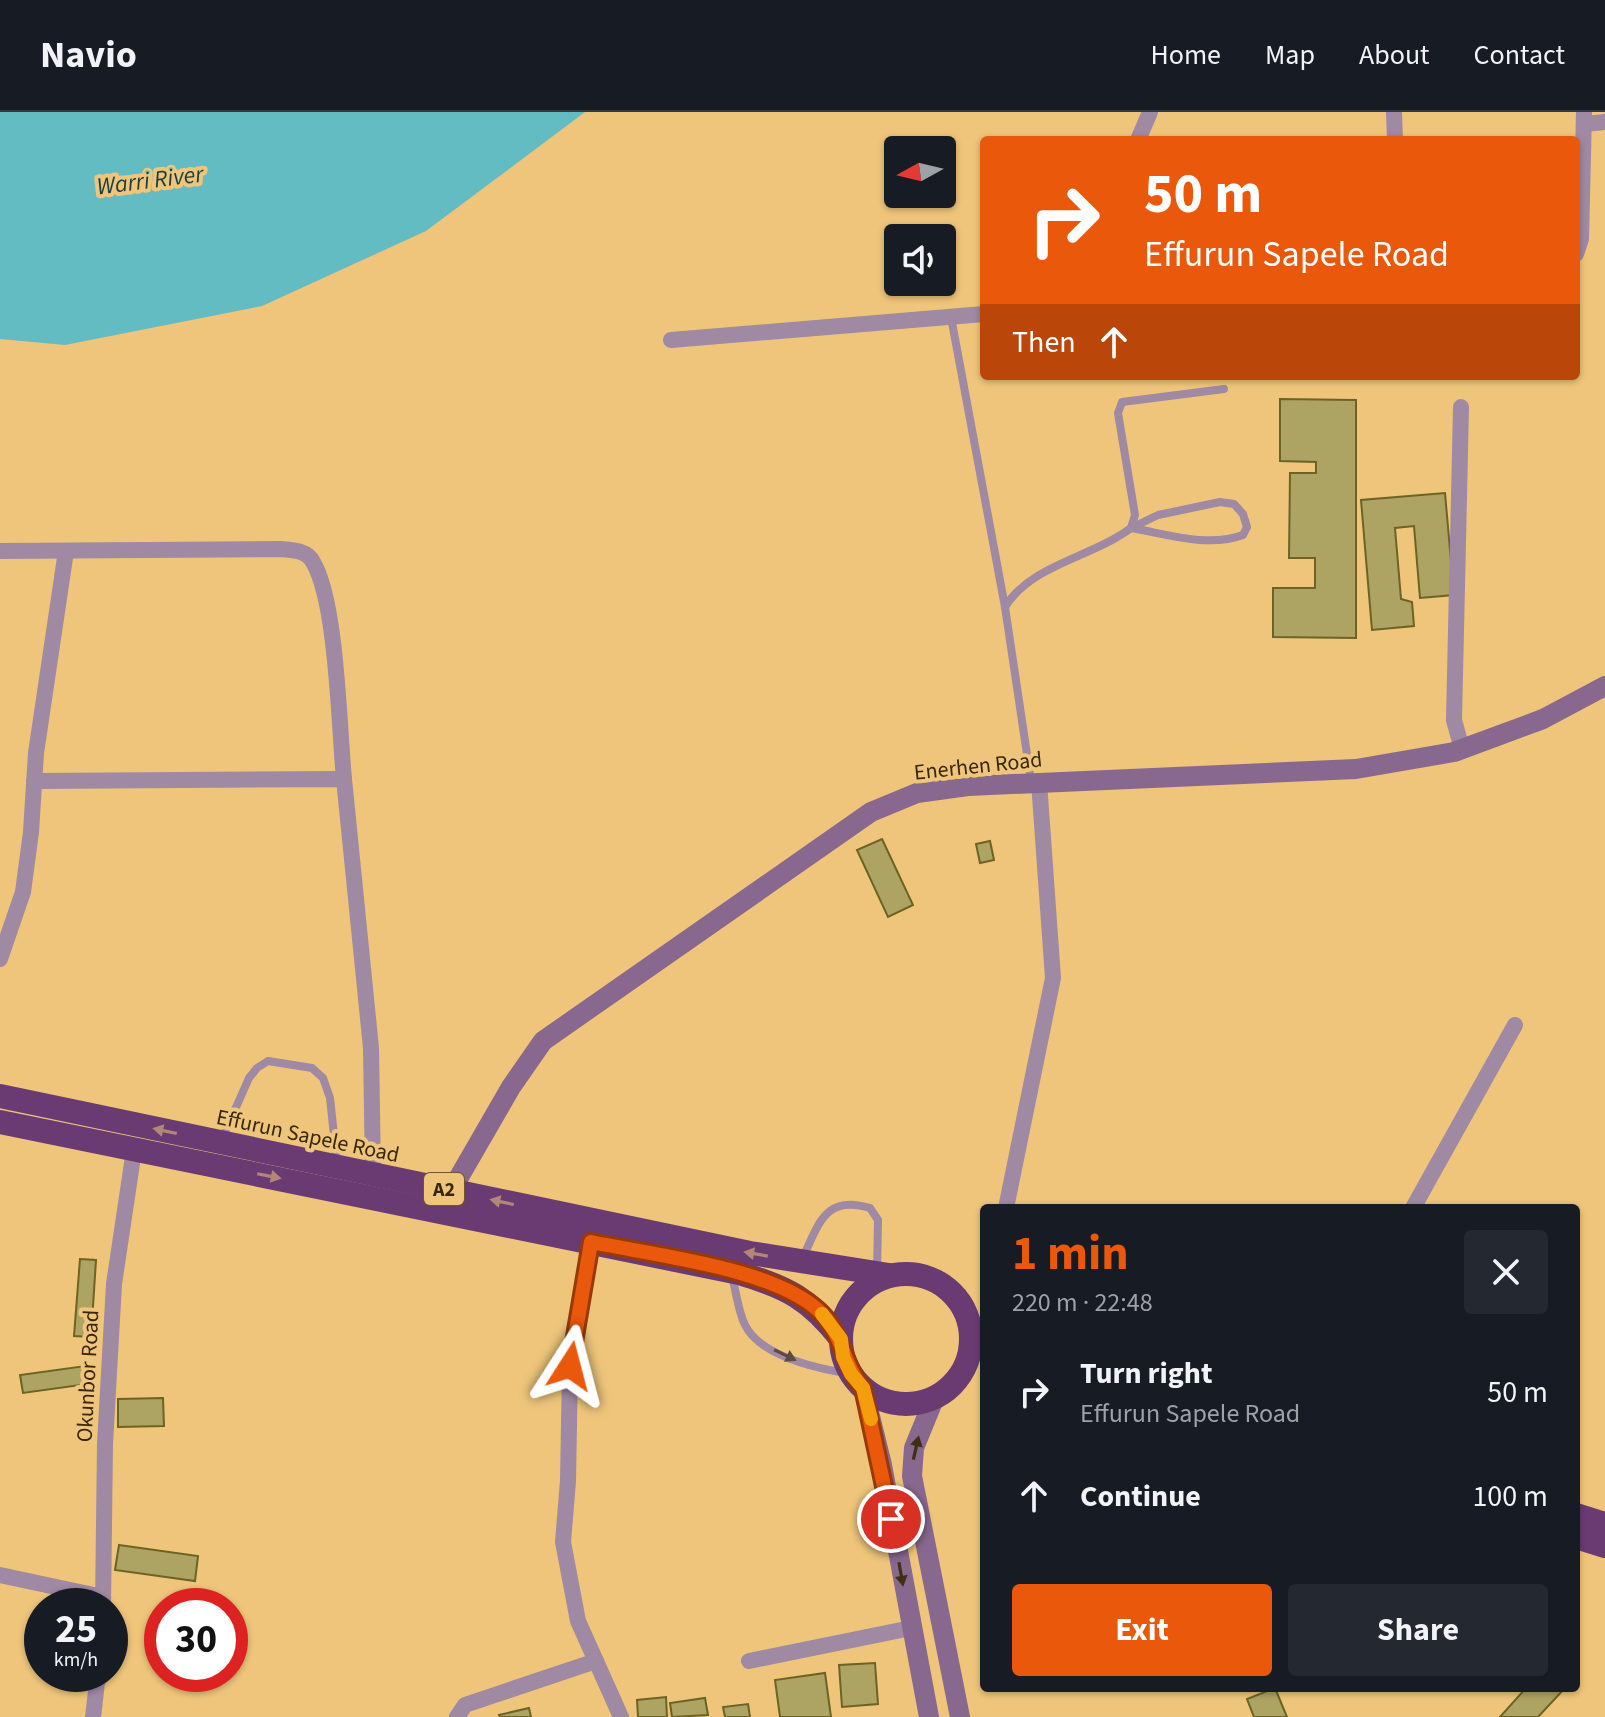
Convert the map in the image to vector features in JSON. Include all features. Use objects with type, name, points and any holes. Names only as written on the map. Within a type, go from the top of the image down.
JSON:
[{"type":"highway","name":"Effurun Sapele Road","points":[[0,1096],[451,1191],[801,1261],[883,1274]]},
{"type":"highway","name":"Effurun Sapele Road","points":[[0,1122],[591,1242],[769,1282],[819,1310],[841,1339]]},
{"type":"highway","name":"A2","points":[[883,1274],[910,1273],[931,1277],[980,1304]]},
{"type":"highway","points":[[841,1339],[844,1318],[854,1299],[883,1274]]},
{"type":"highway","points":[[943,1392],[965,1368],[971,1348],[971,1326],[963,1305],[949,1288]]},
{"type":"highway","name":"A2","points":[[841,1339],[843,1357],[857,1381]]},
{"type":"highway","points":[[857,1381],[879,1399],[897,1404],[916,1404],[980,1378]]},
{"type":"highway","points":[[1580,1516],[1605,1524]]},
{"type":"highway","points":[[1580,1538],[1605,1546]]},
{"type":"street","points":[[1140,136],[1150,112]]},
{"type":"street","points":[[1394,112],[1395,136]]},
{"type":"street","points":[[1580,242],[1585,118],[1605,122]]},
{"type":"street","points":[[671,340],[980,314]]},
{"type":"street","points":[[1461,407],[1454,720],[1462,749]]},
{"type":"street","points":[[0,551],[280,549],[301,551],[313,560],[328,606],[371,1048],[373,1174]]},
{"type":"street","points":[[0,959],[23,892],[34,781],[66,551]]},
{"type":"street","name":"Enerhen Road","points":[[451,1191],[511,1087],[543,1041],[871,812],[917,793],[1035,782],[1356,769],[1462,749],[1543,719],[1605,686]]},
{"type":"street","points":[[34,781],[344,779]]},
{"type":"street","points":[[1007,1204],[1053,978],[1035,782]]},
{"type":"street","points":[[1415,1204],[1515,1025]]},
{"type":"street","name":"Okunbor Road","points":[[103,1588],[105,1444],[114,1284],[134,1150]]},
{"type":"street","points":[[591,1242],[570,1366],[568,1481],[563,1542],[578,1621],[621,1717]]},
{"type":"street","points":[[857,1381],[882,1465],[929,1717]]},
{"type":"street","points":[[943,1392],[914,1448],[912,1476],[960,1717]]},
{"type":"street","points":[[0,1575],[52,1588]]},
{"type":"street","points":[[749,1661],[911,1628]]},
{"type":"street","points":[[457,1717],[465,1705],[596,1661]]},
{"type":"street","points":[[93,1717],[96,1692]]},
{"type":"lane","points":[[951,317],[1035,782]]},
{"type":"lane","points":[[1131,528],[1135,515],[1118,413],[1122,402],[1224,389]]},
{"type":"lane","points":[[1005,607],[1016,589],[1038,574],[1091,553],[1131,528],[1158,515],[1220,502],[1234,504],[1243,514],[1247,527],[1243,535],[1208,541],[1131,528]]},
{"type":"lane","points":[[219,1143],[249,1078],[257,1068],[268,1061],[312,1068],[323,1078],[330,1098],[338,1167]]},
{"type":"lane","points":[[801,1261],[830,1209],[843,1203],[856,1204],[870,1208],[878,1220],[883,1274]]},
{"type":"lane","points":[[730,1272],[745,1326],[759,1342],[805,1364],[857,1381]]},
{"type":"water","name":"Warri River","points":[[0,112],[585,112],[426,231],[262,306],[65,345],[0,339]]},
{"type":"building","points":[[1280,399],[1356,400],[1356,638],[1273,637],[1273,588],[1315,588],[1315,558],[1289,558],[1290,473],[1316,473],[1316,462],[1280,461]]},
{"type":"building","points":[[1445,493],[1454,595],[1420,598],[1414,526],[1395,528],[1401,599],[1412,602],[1414,626],[1372,630],[1361,500]]},
{"type":"building","points":[[882,839],[913,905],[888,917],[857,850]]},
{"type":"building","points":[[990,841],[994,860],[980,863],[976,844]]},
{"type":"building","points":[[80,1259],[96,1260],[91,1337],[74,1336]]},
{"type":"building","points":[[85,1366],[88,1384],[23,1393],[20,1375]]},
{"type":"building","points":[[163,1398],[164,1426],[118,1427],[118,1399]]},
{"type":"building","points":[[119,1545],[198,1556],[195,1581],[115,1570]]},
{"type":"building","points":[[875,1663],[878,1704],[842,1707],[839,1665]]},
{"type":"building","points":[[825,1673],[831,1717],[780,1717],[775,1680]]},
{"type":"building","points":[[1265,1692],[1277,1692],[1287,1717],[1254,1717],[1247,1699]]},
{"type":"building","points":[[1522,1692],[1561,1692],[1538,1717],[1500,1717]]},
{"type":"building","points":[[666,1697],[667,1717],[638,1717],[637,1700]]},
{"type":"building","points":[[705,1698],[708,1715],[672,1717],[670,1703]]},
{"type":"building","points":[[748,1704],[750,1717],[725,1717],[723,1707]]},
{"type":"building","points":[[529,1708],[531,1717],[499,1715]]},
{"type":"slow traffic","points":[[822,1314],[841,1339],[843,1357],[851,1374],[863,1388],[871,1419]]},
{"type":"route","points":[[570,1366],[591,1242],[769,1282],[819,1310],[841,1339],[843,1357],[851,1374],[863,1388],[882,1465],[891,1519]]}]
